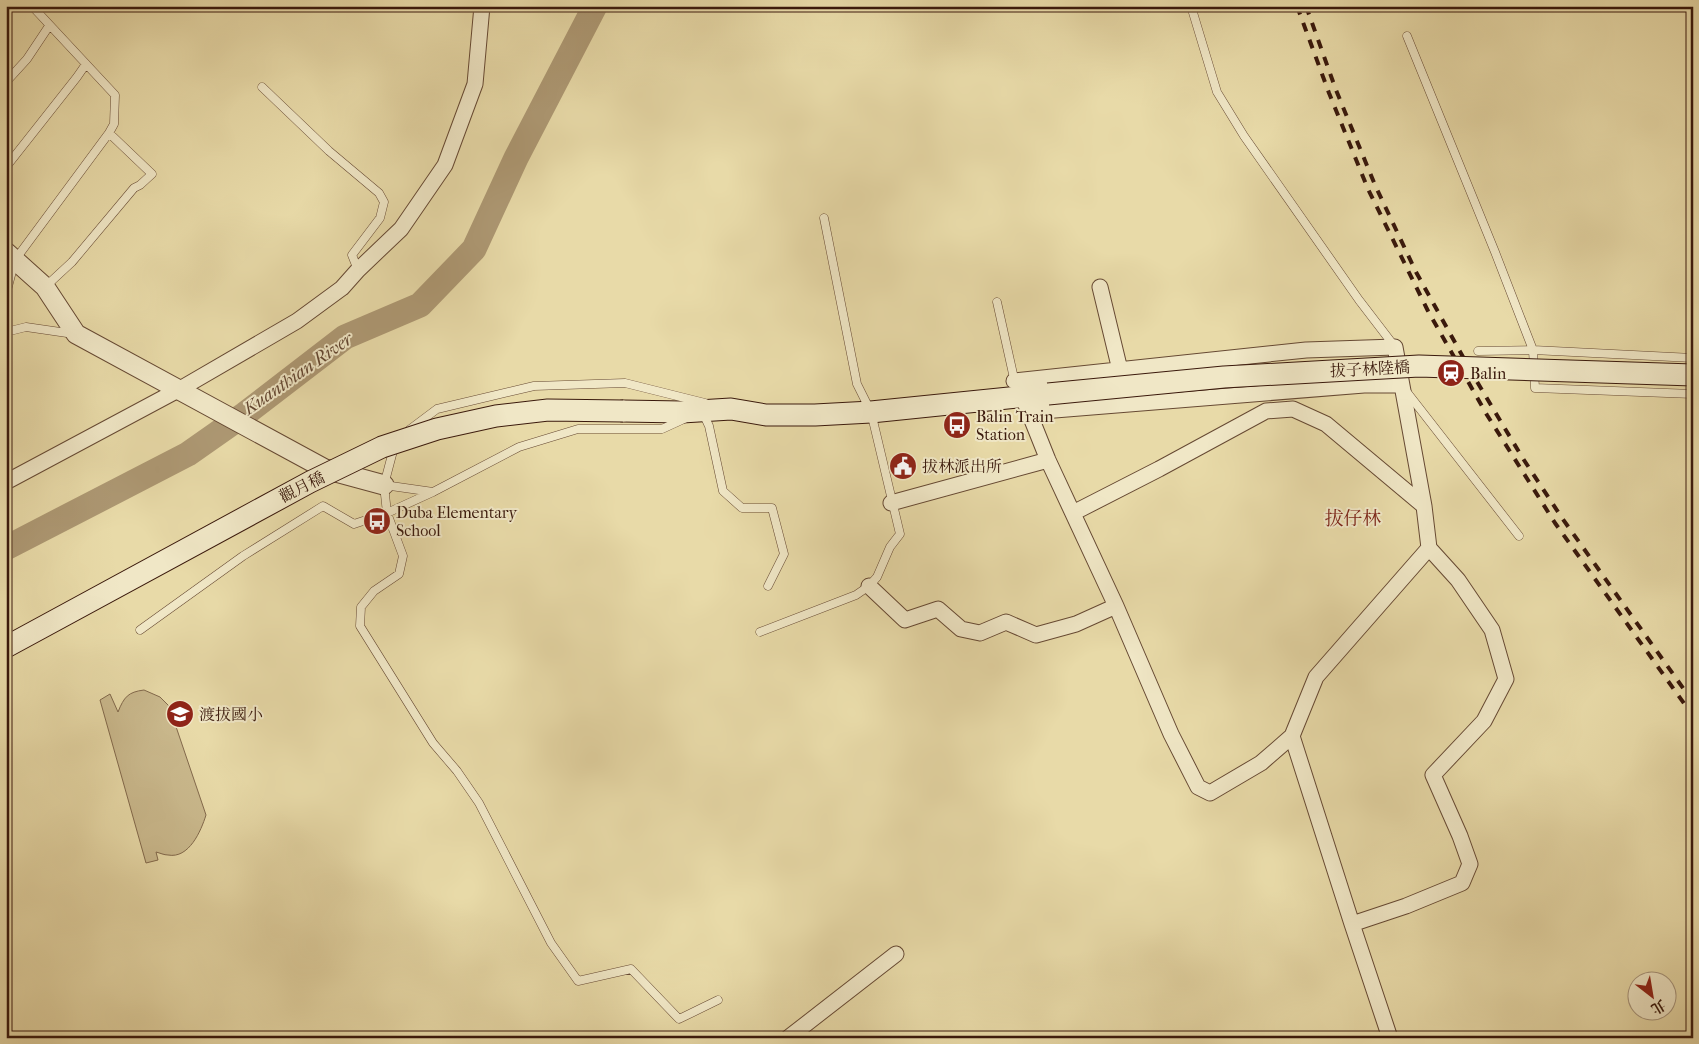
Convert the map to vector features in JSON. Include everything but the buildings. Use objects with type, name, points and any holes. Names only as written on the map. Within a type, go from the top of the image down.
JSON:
[{"type":"main road","name":"拔子林陸橋","points":[[871,412],[1224,377],[1419,366],[1693,375]]},
{"type":"main road","name":"觀月穚","points":[[6,647],[310,482],[382,447],[437,428],[496,416],[548,410],[682,412],[731,409],[766,415],[814,416],[871,412]]},
{"type":"street","points":[[6,482],[180,390],[297,321],[342,288],[358,270],[401,230],[445,165],[475,84],[482,6]]},
{"type":"street","points":[[10,256],[45,287],[76,334],[325,469],[384,485]]},
{"type":"street","points":[[1100,287],[1120,370]]},
{"type":"street","points":[[1022,396],[1120,370],[1306,350],[1395,346],[1430,548],[1458,580],[1492,630],[1506,679],[1484,721],[1433,774],[1470,864],[1462,883],[1406,906],[1352,924]]},
{"type":"street","points":[[1022,396],[1402,385]]},
{"type":"street","points":[[1022,396],[1048,460],[1116,606],[1168,726],[1198,787],[1210,793],[1262,763],[1292,736],[1316,677],[1430,548]]},
{"type":"street","points":[[1073,513],[1266,411],[1293,409],[1326,424],[1424,506]]},
{"type":"street","points":[[891,503],[1048,460]]},
{"type":"street","points":[[869,586],[905,620],[938,609],[961,630],[980,633],[1006,622],[1036,634],[1076,624],[1116,606]]},
{"type":"street","points":[[1292,736],[1390,1038]]},
{"type":"street","points":[[788,1038],[896,954]]},
{"type":"lane","points":[[6,294],[10,256],[109,133],[114,124],[115,95],[32,6]]},
{"type":"lane","points":[[1191,6],[1216,92],[1244,136],[1359,300],[1395,346],[1425,374],[1451,373]]},
{"type":"lane","points":[[6,82],[27,59],[49,26]]},
{"type":"lane","points":[[1407,36],[1496,252],[1533,350],[1535,388],[1693,394]]},
{"type":"lane","points":[[6,167],[86,64]]},
{"type":"lane","points":[[262,87],[329,151],[379,192],[384,202],[380,218],[352,255],[358,270]]},
{"type":"lane","points":[[45,287],[72,262],[134,188],[152,174],[109,133]]},
{"type":"lane","points":[[760,632],[856,595],[869,586],[877,578],[890,547],[900,534],[891,503],[871,412],[857,384],[824,218]]},
{"type":"lane","points":[[997,302],[1022,396]]},
{"type":"lane","points":[[6,332],[26,327],[76,334]]},
{"type":"lane","points":[[1478,351],[1533,350],[1693,358]]},
{"type":"lane","points":[[718,1000],[679,1019],[631,969],[578,981],[551,943],[479,803],[457,771],[433,743],[360,626],[361,607],[374,591],[399,574],[403,556],[387,514],[384,485],[393,451],[406,432],[437,409],[534,386],[625,383],[731,409]]},
{"type":"lane","points":[[1402,385],[1519,536]]},
{"type":"lane","points":[[140,630],[243,556],[323,506],[354,524],[387,514],[519,447],[578,429],[662,429],[702,410],[709,426],[723,491],[742,508],[772,508],[784,554],[768,586]]},
{"type":"lane","points":[[384,485],[433,492]]},
{"type":"shaded area","points":[[144,690],[160,697],[169,706],[206,815],[197,836],[182,853],[167,855],[156,852],[158,860],[146,863],[100,700],[110,694],[118,712],[127,696]]},
{"type":"waterway","name":"Kuanthian River","points":[[6,548],[188,454],[245,414],[345,337],[420,305],[474,249],[516,158],[595,6]]},
{"type":"railway","points":[[1297,6],[1329,93],[1368,189],[1428,311],[1487,415],[1555,523],[1693,716]]},
{"type":"railway","points":[[1306,6],[1336,90],[1375,185],[1416,272],[1473,375],[1522,457],[1562,518],[1693,702]]},
{"type":"place","name":"Balin","points":[[1451,373]]},
{"type":"place","name":"Balin Train Station","points":[[957,425]]},
{"type":"place","name":"拔林派出所","points":[[903,466]]},
{"type":"place","name":"Duba Elementary School","points":[[377,521]]},
{"type":"place","name":"渡拔國小","points":[[180,714]]},
{"type":"district","name":"拔仔林","points":[[1353,519]]}]
